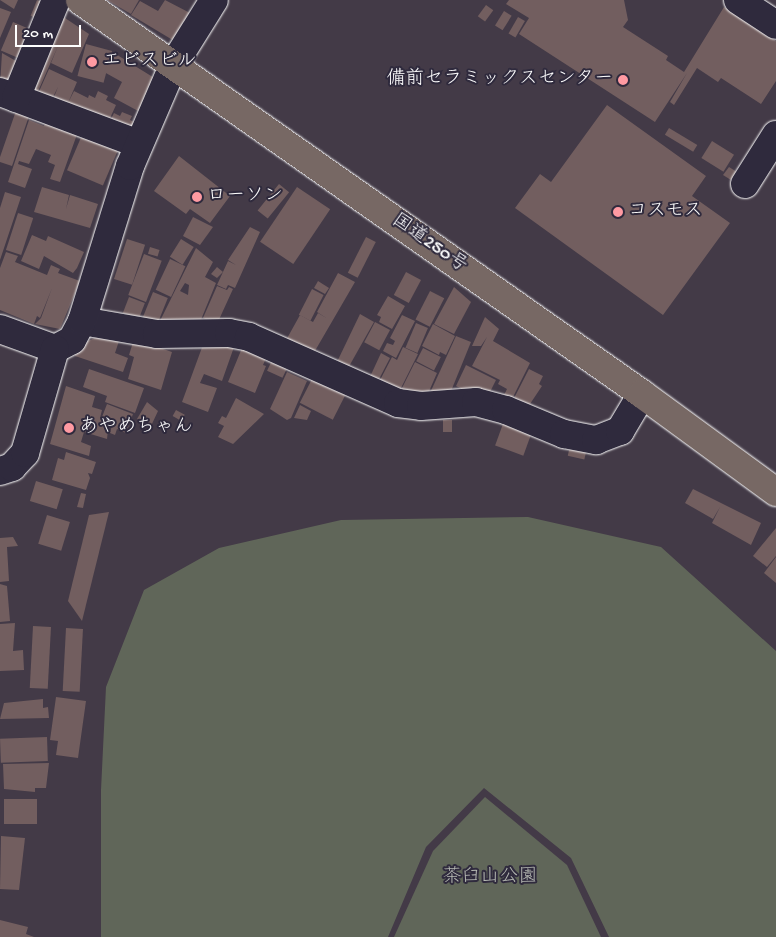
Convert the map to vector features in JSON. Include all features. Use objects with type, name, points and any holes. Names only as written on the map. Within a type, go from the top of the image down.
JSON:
[{"type":"highway","name":"国道250号","points":[[80,0],[174,64],[642,394],[776,492]]},
{"type":"street","points":[[56,0],[8,95],[139,144]]},
{"type":"street","points":[[0,329],[54,349],[72,340],[82,321],[105,239],[139,144],[174,64],[214,0]]},
{"type":"street","points":[[738,0],[776,25]]},
{"type":"street","points":[[745,184],[776,135]]},
{"type":"street","points":[[82,321],[157,334],[229,333],[249,336],[398,403],[421,406],[476,402],[506,410],[564,434],[596,440],[620,431],[642,394]]},
{"type":"street","points":[[0,471],[12,467],[25,453],[54,349]]},
{"type":"green space","points":[[528,517],[661,547],[776,651],[776,937],[609,937],[571,858],[484,788],[426,847],[388,937],[101,937],[101,790],[106,687],[144,590],[219,548],[341,520]]},
{"type":"green space","name":"茶臼山公園","points":[[485,797],[567,865],[601,937],[394,937],[433,851]]},
{"type":"building","points":[[0,0],[18,0],[14,9]]},
{"type":"building","points":[[37,0],[47,4],[41,20],[31,16]]},
{"type":"building","points":[[107,0],[139,0],[131,14]]},
{"type":"building","points":[[165,0],[192,14],[176,42],[131,15],[140,1],[158,11]]},
{"type":"building","points":[[509,0],[624,0],[628,20],[623,27],[668,56],[666,60],[684,72],[724,7],[776,41],[776,81],[761,104],[721,78],[718,82],[697,68],[674,105],[670,102],[687,73],[655,122],[519,34],[529,18],[506,4]]},
{"type":"building","points":[[486,5],[493,10],[485,22],[478,16]]},
{"type":"building","points":[[0,8],[11,12],[0,38]]},
{"type":"building","points":[[504,11],[512,16],[503,30],[495,25]]},
{"type":"building","points":[[59,14],[89,34],[72,73],[51,63],[58,46],[36,96],[24,90],[42,48],[50,51],[44,47],[53,28],[59,30],[53,27]]},
{"type":"building","points":[[518,17],[525,21],[515,37],[508,33]]},
{"type":"building","points":[[13,22],[37,32],[25,61],[1,51]]},
{"type":"building","name":"エビスビル","points":[[86,44],[112,51],[104,83],[77,76]]},
{"type":"building","points":[[2,53],[23,65],[13,90],[0,85]]},
{"type":"building","points":[[114,53],[156,79],[140,112],[114,98],[122,82],[104,72]]},
{"type":"building","points":[[49,69],[77,82],[68,103],[74,91],[88,98],[89,95],[95,98],[98,91],[108,96],[106,100],[116,105],[106,127],[52,102],[58,87],[51,101],[37,96]]},
{"type":"building","points":[[18,105],[31,110],[12,166],[0,162],[0,157]]},
{"type":"building","name":"コスモス","points":[[607,105],[706,176],[692,196],[730,223],[663,315],[515,208],[540,174],[551,182]]},
{"type":"building","points":[[122,112],[132,116],[130,120],[134,122],[129,134],[108,125],[114,113],[120,116]]},
{"type":"building","points":[[48,114],[80,126],[60,182],[50,179],[55,165],[48,162],[51,155],[36,149],[29,164],[19,161],[18,164],[32,169],[25,188],[8,182],[29,120],[44,126]]},
{"type":"building","points":[[85,128],[121,143],[103,186],[67,170]]},
{"type":"building","points":[[669,128],[697,145],[693,152],[665,135]]},
{"type":"building","points":[[712,141],[734,155],[723,172],[701,158]]},
{"type":"building","points":[[179,156],[230,196],[210,223],[190,209],[186,214],[154,191]]},
{"type":"building","points":[[729,167],[737,172],[731,180],[723,175]]},
{"type":"building","points":[[279,184],[289,192],[268,219],[258,210]]},
{"type":"building","points":[[42,187],[69,195],[66,209],[70,195],[98,204],[90,228],[34,212]]},
{"type":"building","points":[[297,187],[330,209],[293,264],[260,242]]},
{"type":"building","points":[[5,192],[21,197],[0,260],[0,208]]},
{"type":"building","points":[[18,213],[33,218],[21,255],[6,250]]},
{"type":"building","points":[[193,217],[213,227],[200,245],[183,236]]},
{"type":"building","points":[[250,227],[260,232],[235,288],[228,285],[226,289],[217,285],[228,261],[236,265],[228,260]]},
{"type":"building","points":[[32,235],[46,241],[48,236],[84,252],[73,273],[44,256],[39,269],[21,261]]},
{"type":"building","points":[[366,237],[376,242],[358,278],[348,273]]},
{"type":"building","points":[[127,239],[145,245],[132,285],[114,279]]},
{"type":"building","points":[[181,239],[194,247],[183,265],[170,257]]},
{"type":"building","points":[[150,247],[160,250],[158,257],[148,254]]},
{"type":"building","points":[[196,248],[213,262],[205,277],[216,283],[198,327],[160,321]],"holes":[[[185,283],[189,285],[188,295],[180,291]]]},
{"type":"building","points":[[6,252],[18,256],[15,262],[47,275],[51,265],[60,269],[58,273],[80,281],[60,329],[35,324],[41,318],[52,288],[40,318],[37,316],[34,324],[0,310],[0,268]]},
{"type":"building","points":[[144,254],[162,261],[146,302],[128,295]]},
{"type":"building","points":[[170,259],[185,266],[171,297],[156,290]]},
{"type":"building","points":[[217,267],[223,272],[217,278],[211,274]]},
{"type":"building","points":[[406,272],[421,280],[409,303],[394,295]]},
{"type":"building","points":[[338,273],[355,282],[312,356],[285,342],[300,315],[313,322],[318,313],[328,319],[317,312]]},
{"type":"building","points":[[318,281],[329,288],[325,294],[314,288]]},
{"type":"building","points":[[217,286],[227,290],[229,287],[233,289],[217,324],[203,318]]},
{"type":"building","points":[[454,287],[471,302],[454,334],[434,324]]},
{"type":"building","points":[[312,289],[324,295],[310,321],[299,315]]},
{"type":"building","points":[[430,291],[444,298],[430,327],[415,320]]},
{"type":"building","points":[[153,292],[168,298],[157,325],[142,319]]},
{"type":"building","points":[[388,296],[405,306],[392,329],[379,322],[381,317],[377,315]]},
{"type":"building","points":[[129,297],[145,303],[139,319],[123,313]]},
{"type":"building","points":[[360,314],[374,322],[347,370],[336,364]]},
{"type":"building","points":[[402,315],[415,321],[396,358],[383,351],[387,343],[393,345],[395,341],[390,338]]},
{"type":"building","points":[[485,317],[499,329],[493,341],[530,363],[508,407],[500,403],[507,389],[498,384],[500,380],[472,366],[487,337],[481,346],[472,346]]},
{"type":"building","points":[[375,322],[390,330],[379,350],[364,342]]},
{"type":"building","points":[[416,323],[428,328],[417,353],[405,348]]},
{"type":"building","points":[[433,324],[455,336],[446,355],[440,352],[439,355],[422,346]]},
{"type":"building","points":[[101,335],[119,341],[115,353],[128,358],[123,372],[75,356],[79,345]]},
{"type":"building","points":[[456,336],[471,342],[449,396],[430,393]]},
{"type":"building","points":[[134,339],[172,352],[161,390],[128,379],[134,357],[129,355]]},
{"type":"building","points":[[204,342],[219,342],[234,347],[222,381],[204,374],[200,383],[217,388],[208,412],[182,402]]},
{"type":"building","points":[[403,347],[418,354],[398,394],[378,384],[392,357],[397,360]]},
{"type":"building","points":[[242,348],[266,358],[263,365],[266,366],[255,393],[228,382]]},
{"type":"building","points":[[423,348],[441,357],[434,370],[416,361]]},
{"type":"building","points":[[381,353],[390,358],[377,383],[369,379]]},
{"type":"building","points":[[273,358],[288,365],[282,378],[267,371]]},
{"type":"building","points":[[415,362],[437,373],[427,396],[417,391],[413,399],[398,396]]},
{"type":"building","points":[[466,365],[496,380],[489,394],[479,397],[456,386]]},
{"type":"building","points":[[89,369],[144,388],[135,413],[105,402],[107,396],[83,387]]},
{"type":"building","points":[[529,369],[543,376],[539,384],[542,386],[524,413],[510,406]]},
{"type":"building","points":[[287,372],[307,381],[291,418],[287,420],[270,409]]},
{"type":"building","points":[[313,377],[346,394],[333,420],[300,403]]},
{"type":"building","points":[[66,386],[95,396],[92,407],[102,410],[100,418],[109,421],[107,439],[84,432],[81,442],[91,446],[89,456],[50,444]]},
{"type":"building","points":[[236,398],[264,414],[233,444],[218,437],[224,426],[218,423],[222,416],[226,418]]},
{"type":"building","points":[[147,402],[158,411],[151,426],[137,419]]},
{"type":"building","points":[[107,404],[133,414],[126,433],[117,429],[115,435],[110,433],[113,421],[102,417]]},
{"type":"building","points":[[300,405],[311,411],[307,420],[294,418]]},
{"type":"building","points":[[176,410],[185,415],[181,421],[173,416]]},
{"type":"building","points":[[443,420],[452,420],[452,432],[443,432]]},
{"type":"building","points":[[504,421],[532,431],[523,456],[495,445]]},
{"type":"building","points":[[570,446],[587,450],[584,460],[568,456]]},
{"type":"building","points":[[66,452],[96,462],[92,474],[88,473],[90,478],[86,490],[52,480],[58,458],[64,460]]},
{"type":"building","points":[[36,481],[63,489],[57,509],[30,501]]},
{"type":"building","points":[[693,489],[761,523],[751,545],[712,523],[720,507],[713,519],[685,503]]},
{"type":"building","points":[[81,493],[86,494],[83,508],[77,507]]},
{"type":"building","points":[[109,512],[82,621],[68,601],[89,515]]},
{"type":"building","points":[[47,515],[70,522],[61,551],[38,544]]},
{"type":"building","points":[[776,528],[776,556],[767,567],[753,556]]},
{"type":"building","points":[[13,537],[18,546],[7,547],[9,581],[0,582],[0,538]]},
{"type":"building","points":[[776,557],[776,583],[764,573]]},
{"type":"building","points":[[0,584],[7,586],[10,621],[0,622]]},
{"type":"building","points":[[15,623],[13,651],[23,650],[24,670],[0,671],[0,624]]},
{"type":"building","points":[[33,626],[51,627],[48,689],[30,688]]},
{"type":"building","points":[[66,628],[83,629],[80,692],[63,691]]},
{"type":"building","points":[[56,697],[86,701],[78,758],[56,755],[58,741],[50,740]]},
{"type":"building","points":[[43,699],[43,708],[48,707],[49,718],[0,719],[4,703]]},
{"type":"building","points":[[47,737],[48,761],[1,763],[0,739]]},
{"type":"building","points":[[49,763],[46,788],[35,788],[35,792],[4,789],[3,764]]},
{"type":"building","points":[[4,799],[37,799],[37,824],[4,824]]},
{"type":"building","points":[[1,836],[25,838],[19,890],[0,889]]},
{"type":"building","points":[[0,920],[28,927],[26,934],[34,937],[0,937]]},
{"type":"place","name":"エビスビル","points":[[92,62]]},
{"type":"place","name":"備前セラミックスセンター","points":[[623,80]]},
{"type":"place","name":"ローソン","points":[[197,197]]},
{"type":"place","name":"コスモス","points":[[618,212]]},
{"type":"place","name":"あやめちゃん","points":[[69,428]]}]
